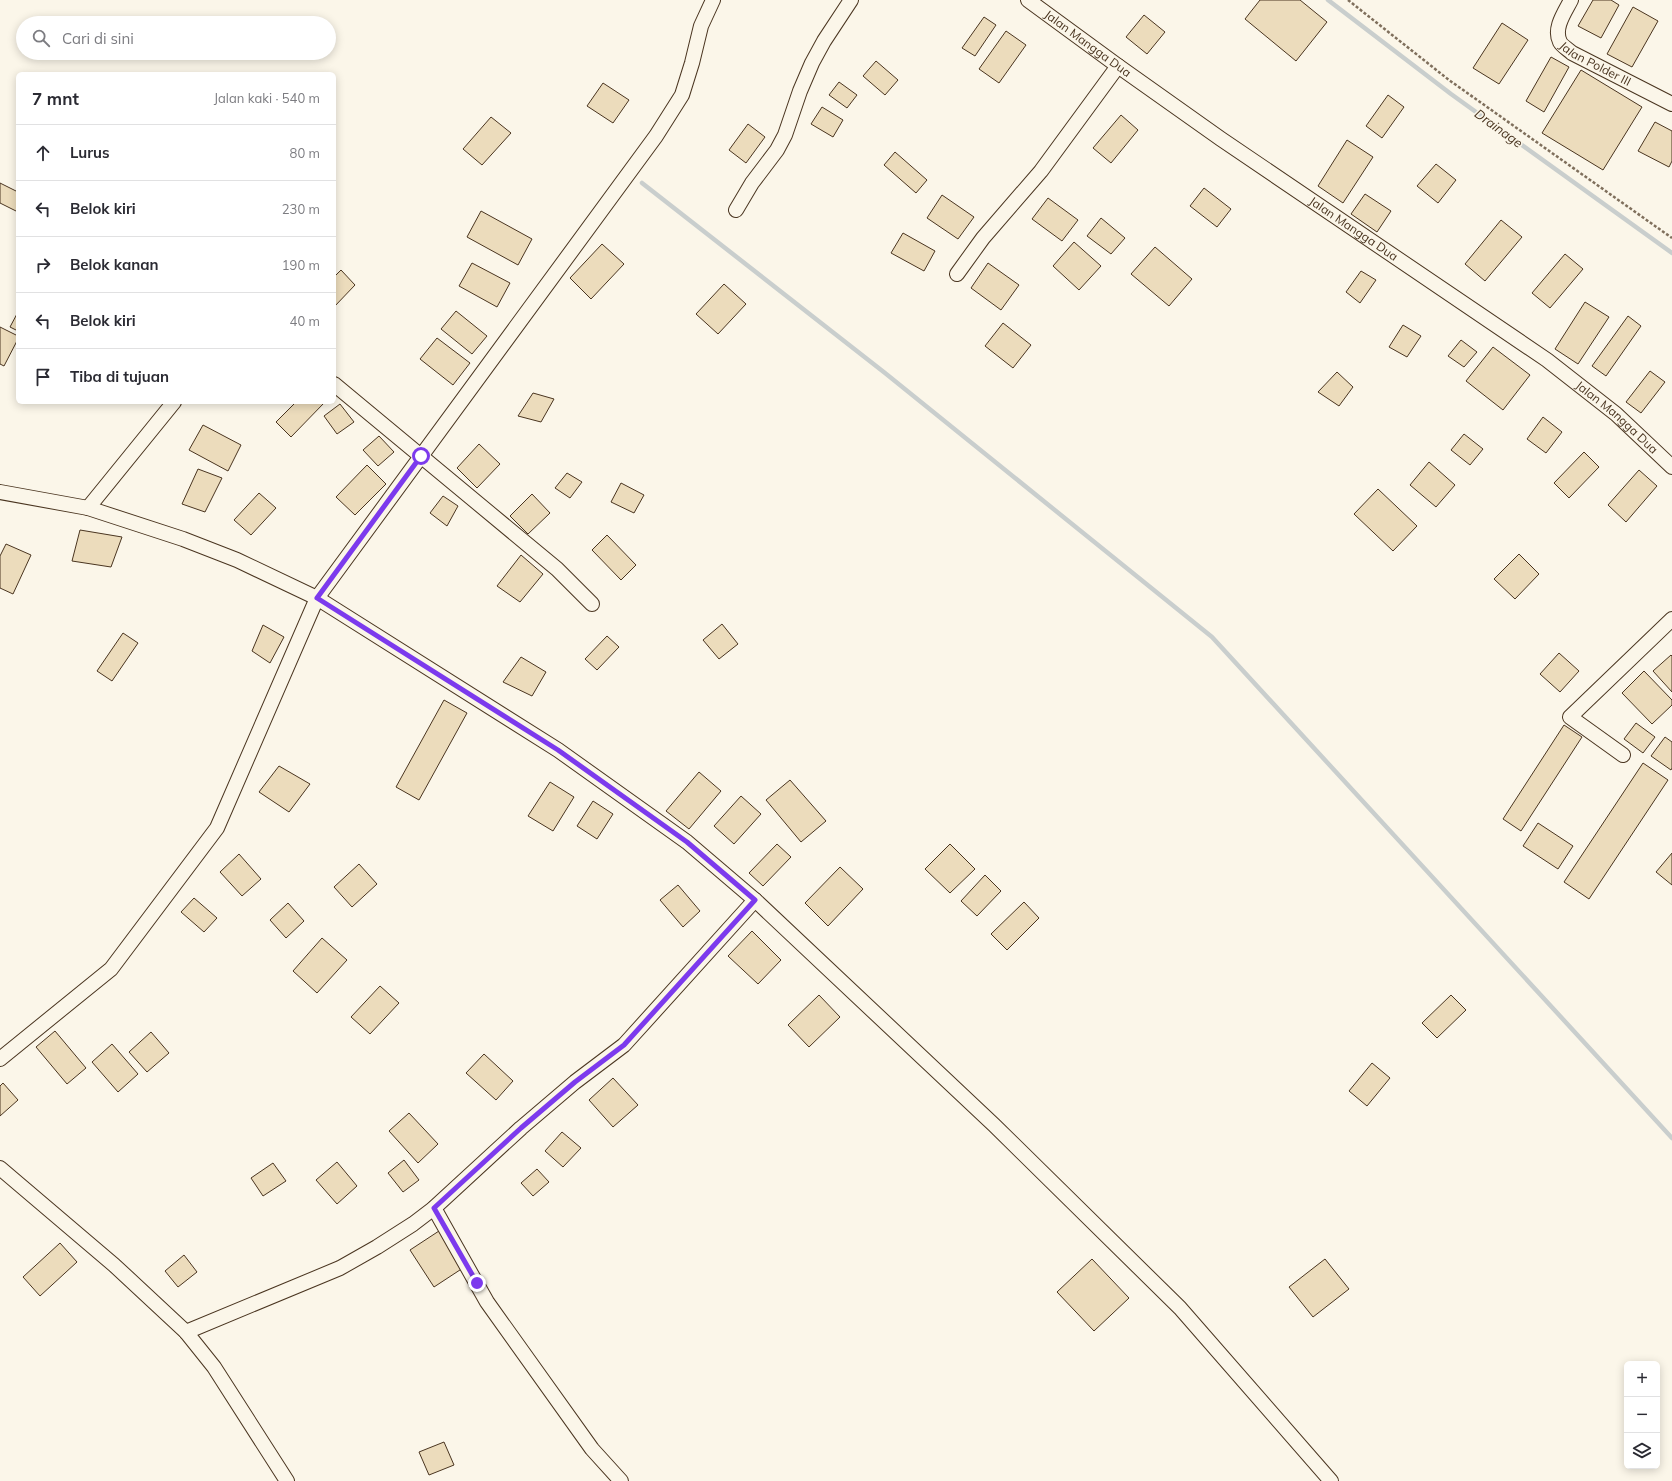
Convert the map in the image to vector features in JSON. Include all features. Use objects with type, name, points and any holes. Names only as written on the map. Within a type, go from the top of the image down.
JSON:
[{"type":"street","points":[[0,1059],[111,969],[217,828],[317,598],[656,136],[682,94],[692,64],[701,26],[712,0]]},
{"type":"street","points":[[736,210],[752,183],[783,140],[812,63],[824,41],[851,0]]},
{"type":"street","name":"Jalan Mangga Dua","points":[[1028,0],[1221,139],[1547,360],[1616,414],[1672,467]]},
{"type":"street","name":"Jalan Polder III","points":[[1571,0],[1562,16],[1557,30],[1560,43],[1572,53],[1672,104]]},
{"type":"street","points":[[957,274],[983,238],[1041,171],[1118,66]]},
{"type":"street","points":[[336,386],[557,569],[592,604]]},
{"type":"street","points":[[88,508],[172,404]]},
{"type":"street","points":[[0,492],[88,508],[183,539],[237,560],[317,598],[558,750],[687,842],[755,900],[994,1125],[1180,1308],[1331,1481]]},
{"type":"street","points":[[1623,755],[1570,717],[1672,619]]},
{"type":"street","points":[[186,1332],[340,1268],[413,1224],[434,1208],[527,1122],[575,1082],[624,1045],[755,900]]},
{"type":"street","points":[[0,1168],[114,1264],[186,1332],[214,1368],[288,1481]]},
{"type":"street","points":[[434,1208],[487,1302],[592,1449],[621,1481]]},
{"type":"path","points":[[1348,0],[1449,80],[1672,238]]},
{"type":"building","points":[[1260,0],[1300,0],[1327,22],[1296,61],[1245,19]]},
{"type":"building","points":[[1593,0],[1611,0],[1619,5],[1601,38],[1578,26]]},
{"type":"building","points":[[1633,7],[1658,21],[1632,67],[1607,54]]},
{"type":"building","points":[[1144,15],[1165,32],[1147,54],[1126,37]]},
{"type":"building","points":[[984,17],[996,25],[975,56],[962,48]]},
{"type":"building","points":[[1502,23],[1528,40],[1499,84],[1473,68]]},
{"type":"building","points":[[1006,31],[1026,45],[999,83],[979,69]]},
{"type":"building","points":[[1551,57],[1569,67],[1544,112],[1526,101]]},
{"type":"building","points":[[876,61],[898,80],[885,95],[863,76]]},
{"type":"building","points":[[1581,70],[1642,107],[1603,170],[1542,133]]},
{"type":"building","points":[[839,82],[857,95],[847,108],[829,95]]},
{"type":"building","points":[[603,83],[629,100],[613,123],[587,106]]},
{"type":"building","points":[[1388,95],[1404,107],[1382,138],[1366,126]]},
{"type":"building","points":[[822,107],[843,120],[833,137],[811,124]]},
{"type":"building","points":[[1121,115],[1138,130],[1111,163],[1093,148]]},
{"type":"building","points":[[491,117],[511,133],[482,165],[463,149]]},
{"type":"building","points":[[1655,122],[1672,131],[1672,161],[1669,167],[1638,151]]},
{"type":"building","points":[[748,124],[765,137],[746,163],[729,150]]},
{"type":"building","points":[[1347,140],[1373,157],[1343,203],[1318,186]]},
{"type":"building","points":[[895,152],[927,180],[916,193],[884,165]]},
{"type":"building","points":[[1436,164],[1456,180],[1438,203],[1417,186]]},
{"type":"building","points":[[0,183],[16,191],[16,211],[0,203]]},
{"type":"building","points":[[1204,188],[1231,209],[1217,227],[1190,206]]},
{"type":"building","points":[[1365,194],[1391,211],[1377,232],[1351,214]]},
{"type":"building","points":[[942,195],[974,217],[958,239],[927,218]]},
{"type":"building","points":[[1048,198],[1078,220],[1062,241],[1032,219]]},
{"type":"building","points":[[481,211],[532,239],[518,265],[467,237]]},
{"type":"building","points":[[1101,218],[1125,238],[1111,254],[1087,236]]},
{"type":"building","points":[[1501,220],[1522,237],[1485,281],[1465,264]]},
{"type":"building","points":[[903,233],[935,251],[924,271],[891,253]]},
{"type":"building","points":[[1074,242],[1101,266],[1079,290],[1053,266]]},
{"type":"building","points":[[602,244],[624,264],[591,299],[570,278]]},
{"type":"building","points":[[1155,247],[1192,279],[1169,306],[1131,274]]},
{"type":"building","points":[[1565,254],[1583,269],[1550,308],[1532,293]]},
{"type":"building","points":[[472,263],[510,283],[497,307],[459,286]]},
{"type":"building","points":[[988,263],[1019,285],[1001,310],[971,288]]},
{"type":"building","points":[[341,270],[355,285],[336,305],[336,275]]},
{"type":"building","points":[[1361,271],[1376,280],[1360,303],[1346,292]]},
{"type":"building","points":[[724,284],[746,304],[718,334],[696,314]]},
{"type":"building","points":[[1585,302],[1609,317],[1578,364],[1555,349]]},
{"type":"building","points":[[456,311],[487,336],[472,354],[441,329]]},
{"type":"building","points":[[16,316],[16,330],[10,327]]},
{"type":"building","points":[[1628,316],[1641,326],[1606,376],[1592,366]]},
{"type":"building","points":[[1003,323],[1031,345],[1013,368],[985,346]]},
{"type":"building","points":[[1403,325],[1421,336],[1407,357],[1389,347]]},
{"type":"building","points":[[0,327],[16,335],[16,343],[4,366],[0,364]]},
{"type":"building","points":[[437,338],[470,363],[453,385],[420,359]]},
{"type":"building","points":[[1461,340],[1477,352],[1464,367],[1448,356]]},
{"type":"building","points":[[1493,347],[1530,375],[1503,410],[1466,381]]},
{"type":"building","points":[[1650,371],[1665,382],[1641,413],[1626,402]]},
{"type":"building","points":[[1337,372],[1353,387],[1339,406],[1318,392]]},
{"type":"building","points":[[533,393],[554,399],[541,422],[518,416]]},
{"type":"building","points":[[294,404],[323,404],[291,437],[276,422]]},
{"type":"building","points":[[340,404],[354,422],[337,434],[324,416]]},
{"type":"building","points":[[1543,417],[1562,432],[1546,453],[1527,439]]},
{"type":"building","points":[[203,425],[241,445],[228,471],[189,450]]},
{"type":"building","points":[[1464,434],[1483,449],[1470,465],[1451,450]]},
{"type":"building","points":[[379,436],[394,452],[378,466],[363,450]]},
{"type":"building","points":[[479,444],[500,464],[477,488],[457,468]]},
{"type":"building","points":[[1584,452],[1599,467],[1569,498],[1554,483]]},
{"type":"building","points":[[1429,462],[1455,485],[1436,507],[1410,485]]},
{"type":"building","points":[[367,465],[386,484],[355,515],[336,497]]},
{"type":"building","points":[[198,469],[222,478],[205,512],[182,504]]},
{"type":"building","points":[[1639,470],[1657,486],[1626,522],[1608,505]]},
{"type":"building","points":[[567,473],[582,482],[570,498],[555,488]]},
{"type":"building","points":[[621,483],[644,495],[634,513],[611,502]]},
{"type":"building","points":[[1378,489],[1417,526],[1393,551],[1354,514]]},
{"type":"building","points":[[259,493],[276,508],[251,535],[234,520]]},
{"type":"building","points":[[532,494],[550,513],[528,534],[510,516]]},
{"type":"building","points":[[443,496],[458,506],[447,526],[430,513]]},
{"type":"building","points":[[80,530],[122,537],[111,567],[72,561]]},
{"type":"building","points":[[607,535],[636,565],[621,580],[592,550]]},
{"type":"building","points":[[6,544],[31,555],[13,594],[0,588],[0,556]]},
{"type":"building","points":[[1519,554],[1539,574],[1515,599],[1494,579]]},
{"type":"building","points":[[521,555],[543,574],[520,602],[497,586]]},
{"type":"building","points":[[722,624],[738,644],[719,659],[703,640]]},
{"type":"building","points":[[263,625],[284,637],[270,663],[252,651]]},
{"type":"building","points":[[123,633],[138,643],[112,681],[97,671]]},
{"type":"building","points":[[607,636],[619,647],[597,670],[585,659]]},
{"type":"building","points":[[1559,653],[1579,671],[1560,692],[1540,674]]},
{"type":"building","points":[[1671,655],[1672,656],[1672,692],[1653,671]]},
{"type":"building","points":[[521,657],[546,672],[532,696],[503,682]]},
{"type":"building","points":[[1644,671],[1672,700],[1672,705],[1652,724],[1622,693]]},
{"type":"building","points":[[444,700],[467,713],[419,800],[396,787]]},
{"type":"building","points":[[1636,723],[1655,737],[1643,753],[1624,739]]},
{"type":"building","points":[[1564,725],[1582,737],[1521,831],[1503,819]]},
{"type":"building","points":[[1665,737],[1672,742],[1671,770],[1651,756]]},
{"type":"building","points":[[1643,763],[1668,780],[1589,899],[1564,882]]},
{"type":"building","points":[[279,766],[310,784],[289,812],[259,792]]},
{"type":"building","points":[[699,772],[721,791],[689,829],[666,811]]},
{"type":"building","points":[[790,780],[826,821],[801,842],[766,800]]},
{"type":"building","points":[[550,782],[574,797],[553,831],[528,816]]},
{"type":"building","points":[[741,796],[761,814],[734,844],[714,826]]},
{"type":"building","points":[[593,801],[613,814],[597,839],[577,826]]},
{"type":"building","points":[[1538,823],[1573,846],[1558,869],[1523,846]]},
{"type":"building","points":[[777,844],[791,857],[763,886],[749,873]]},
{"type":"building","points":[[950,844],[975,869],[950,893],[925,869]]},
{"type":"building","points":[[1672,853],[1672,885],[1656,872]]},
{"type":"building","points":[[239,854],[261,879],[242,896],[220,872]]},
{"type":"building","points":[[359,864],[377,884],[352,907],[334,887]]},
{"type":"building","points":[[840,867],[863,889],[828,926],[805,903]]},
{"type":"building","points":[[985,875],[1001,891],[977,916],[961,901]]},
{"type":"building","points":[[678,885],[700,911],[683,927],[660,900]]},
{"type":"building","points":[[194,898],[217,918],[204,932],[181,912]]},
{"type":"building","points":[[1024,902],[1039,918],[1007,950],[991,934]]},
{"type":"building","points":[[288,903],[304,921],[286,938],[270,920]]},
{"type":"building","points":[[752,931],[781,960],[758,984],[728,956]]},
{"type":"building","points":[[322,938],[347,960],[317,993],[293,971]]},
{"type":"building","points":[[380,986],[399,1003],[370,1034],[351,1017]]},
{"type":"building","points":[[819,995],[840,1017],[809,1047],[788,1025]]},
{"type":"building","points":[[1451,995],[1466,1010],[1437,1038],[1422,1023]]},
{"type":"building","points":[[55,1031],[86,1068],[67,1084],[36,1047]]},
{"type":"building","points":[[151,1032],[169,1053],[147,1072],[129,1052]]},
{"type":"building","points":[[112,1044],[138,1074],[118,1092],[92,1062]]},
{"type":"building","points":[[484,1054],[513,1081],[496,1100],[466,1073]]},
{"type":"building","points":[[1372,1063],[1390,1078],[1367,1106],[1349,1091]]},
{"type":"building","points":[[613,1078],[638,1105],[613,1127],[589,1100]]},
{"type":"building","points":[[3,1083],[18,1100],[0,1116],[0,1086]]},
{"type":"building","points":[[409,1113],[438,1144],[418,1163],[389,1131]]},
{"type":"building","points":[[562,1132],[581,1148],[563,1167],[545,1151]]},
{"type":"building","points":[[404,1160],[419,1180],[403,1192],[388,1173]]},
{"type":"building","points":[[337,1162],[357,1186],[337,1204],[316,1180]]},
{"type":"building","points":[[273,1163],[286,1181],[263,1196],[251,1178]]},
{"type":"building","points":[[537,1169],[549,1182],[533,1196],[521,1183]]},
{"type":"building","points":[[442,1229],[466,1266],[434,1287],[410,1250]]},
{"type":"building","points":[[60,1243],[77,1262],[40,1296],[23,1277]]},
{"type":"building","points":[[184,1255],[197,1272],[178,1287],[165,1271]]},
{"type":"building","points":[[1092,1259],[1129,1298],[1094,1331],[1057,1292]]},
{"type":"building","points":[[1325,1259],[1349,1289],[1313,1317],[1289,1287]]},
{"type":"building","points":[[444,1442],[454,1465],[429,1475],[419,1452]]},
{"type":"waterway","name":"Drainage","points":[[1328,0],[1451,94],[1672,253]]},
{"type":"waterway","points":[[642,183],[885,373],[1212,637],[1672,1138]]},
{"type":"route","points":[[421,456],[317,598],[558,750],[687,842],[755,900],[624,1045],[575,1082],[521,1128],[453,1193],[434,1208],[477,1283]]}]
